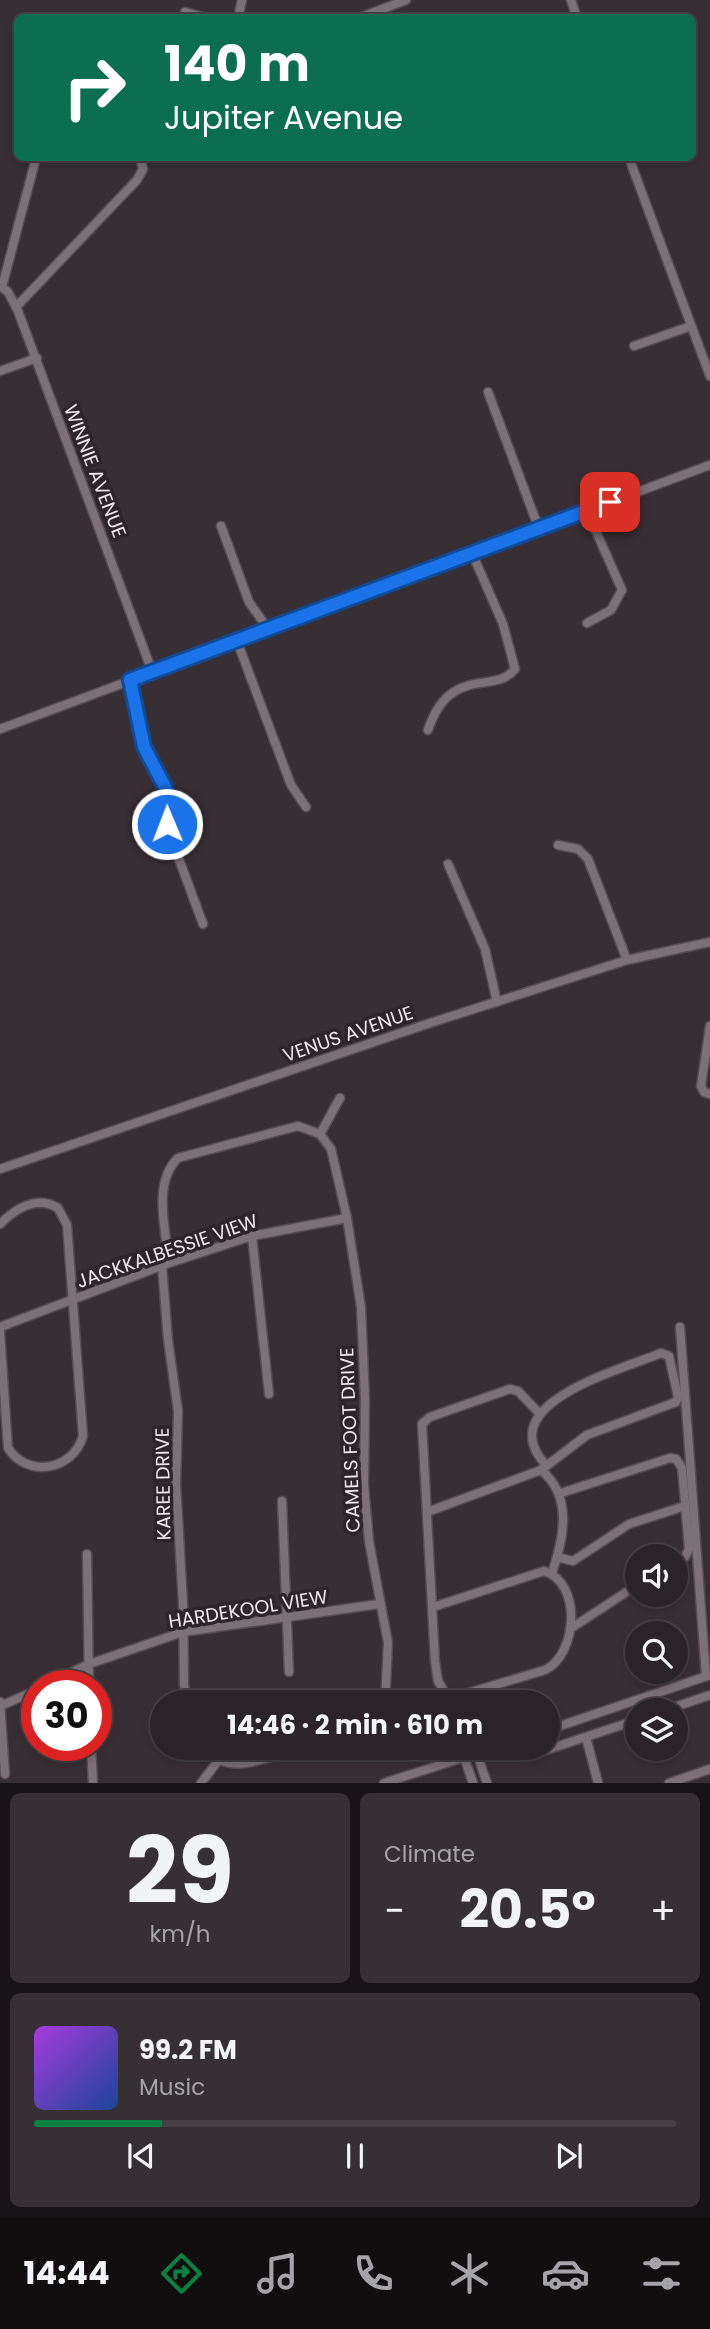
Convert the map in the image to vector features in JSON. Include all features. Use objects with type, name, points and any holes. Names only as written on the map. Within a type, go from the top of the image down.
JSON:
[{"type":"street","points":[[369,14],[406,0]]},
{"type":"street","points":[[185,12],[192,14]]},
{"type":"street","points":[[1,287],[35,161]]},
{"type":"street","points":[[16,307],[137,180],[143,169],[141,161]]},
{"type":"street","points":[[630,161],[710,376]]},
{"type":"street","name":"WINNIE AVENUE","points":[[1,287],[16,307],[37,358],[152,671]]},
{"type":"street","points":[[634,346],[691,326]]},
{"type":"street","points":[[0,371],[37,358]]},
{"type":"street","points":[[488,392],[539,528]]},
{"type":"street","points":[[0,729],[710,465]]},
{"type":"street","points":[[587,511],[622,590],[611,610],[587,623]]},
{"type":"street","points":[[221,526],[249,602],[268,629]]},
{"type":"street","points":[[428,730],[437,710],[451,693],[466,685],[508,676],[515,670],[503,624],[472,553]]},
{"type":"street","points":[[237,640],[291,785],[306,807]]},
{"type":"street","points":[[130,680],[144,747],[166,789],[167,827],[203,924]]},
{"type":"street","points":[[558,845],[578,849],[588,859],[627,960]]},
{"type":"street","points":[[448,864],[485,949],[497,1002]]},
{"type":"street","name":"VENUS AVENUE","points":[[0,1169],[627,960],[710,942]]},
{"type":"street","points":[[710,1026],[706,1075],[702,1088],[710,1094]]},
{"type":"street","points":[[320,1134],[340,1098]]},
{"type":"street","name":"KAREE DRIVE","points":[[185,1690],[176,1484],[178,1411],[167,1340],[163,1189],[169,1170],[178,1158],[293,1127],[320,1134]]},
{"type":"street","name":"CAMELS FOOT DRIVE","points":[[320,1134],[334,1157],[361,1307],[365,1388],[364,1485],[369,1541],[388,1643],[386,1690]]},
{"type":"street","points":[[0,1224],[29,1205],[42,1203],[58,1208],[67,1225],[83,1436],[77,1450],[62,1462],[33,1467],[20,1463],[8,1448],[0,1330]]},
{"type":"street","name":"JACKKALBESSIE VIEW","points":[[0,1330],[165,1264],[252,1236],[347,1218]]},
{"type":"street","points":[[252,1236],[269,1394]]},
{"type":"street","points":[[560,1726],[708,1676],[680,1327]]},
{"type":"street","points":[[427,1512],[543,1467],[587,1435],[676,1402],[673,1362],[668,1355],[661,1353],[594,1380],[539,1413],[533,1423],[532,1439],[535,1451],[543,1467],[561,1493],[562,1535],[552,1573]]},
{"type":"street","points":[[444,1690],[437,1676],[421,1430],[425,1419],[510,1389],[518,1391],[539,1413]]},
{"type":"street","points":[[561,1493],[673,1458],[682,1468],[687,1544]]},
{"type":"street","points":[[282,1501],[289,1672]]},
{"type":"street","points":[[557,1557],[573,1561],[629,1524],[685,1506]]},
{"type":"street","points":[[86,1554],[89,1670]]},
{"type":"street","points":[[433,1607],[540,1571],[552,1573],[567,1592],[570,1629],[562,1655],[552,1667],[483,1690]]},
{"type":"street","points":[[570,1629],[625,1594]]},
{"type":"street","name":"HARDEKOOL VIEW","points":[[77,1670],[183,1632],[379,1604]]},
{"type":"street","points":[[688,1703],[710,1695]]},
{"type":"street","points":[[5,1774],[0,1705],[21,1696]]},
{"type":"street","points":[[560,1746],[625,1724]]},
{"type":"street","points":[[586,1737],[598,1783]]},
{"type":"street","points":[[201,1783],[218,1761],[236,1764],[252,1760]]},
{"type":"street","points":[[384,1783],[456,1760]]},
{"type":"street","points":[[466,1760],[473,1783]]},
{"type":"street","points":[[479,1760],[487,1783]]},
{"type":"street","points":[[92,1761],[93,1783]]},
{"type":"street","points":[[669,1783],[710,1769]]},
{"type":"route","points":[[167,824],[166,789],[160,773],[144,747],[130,680],[610,502]]}]
